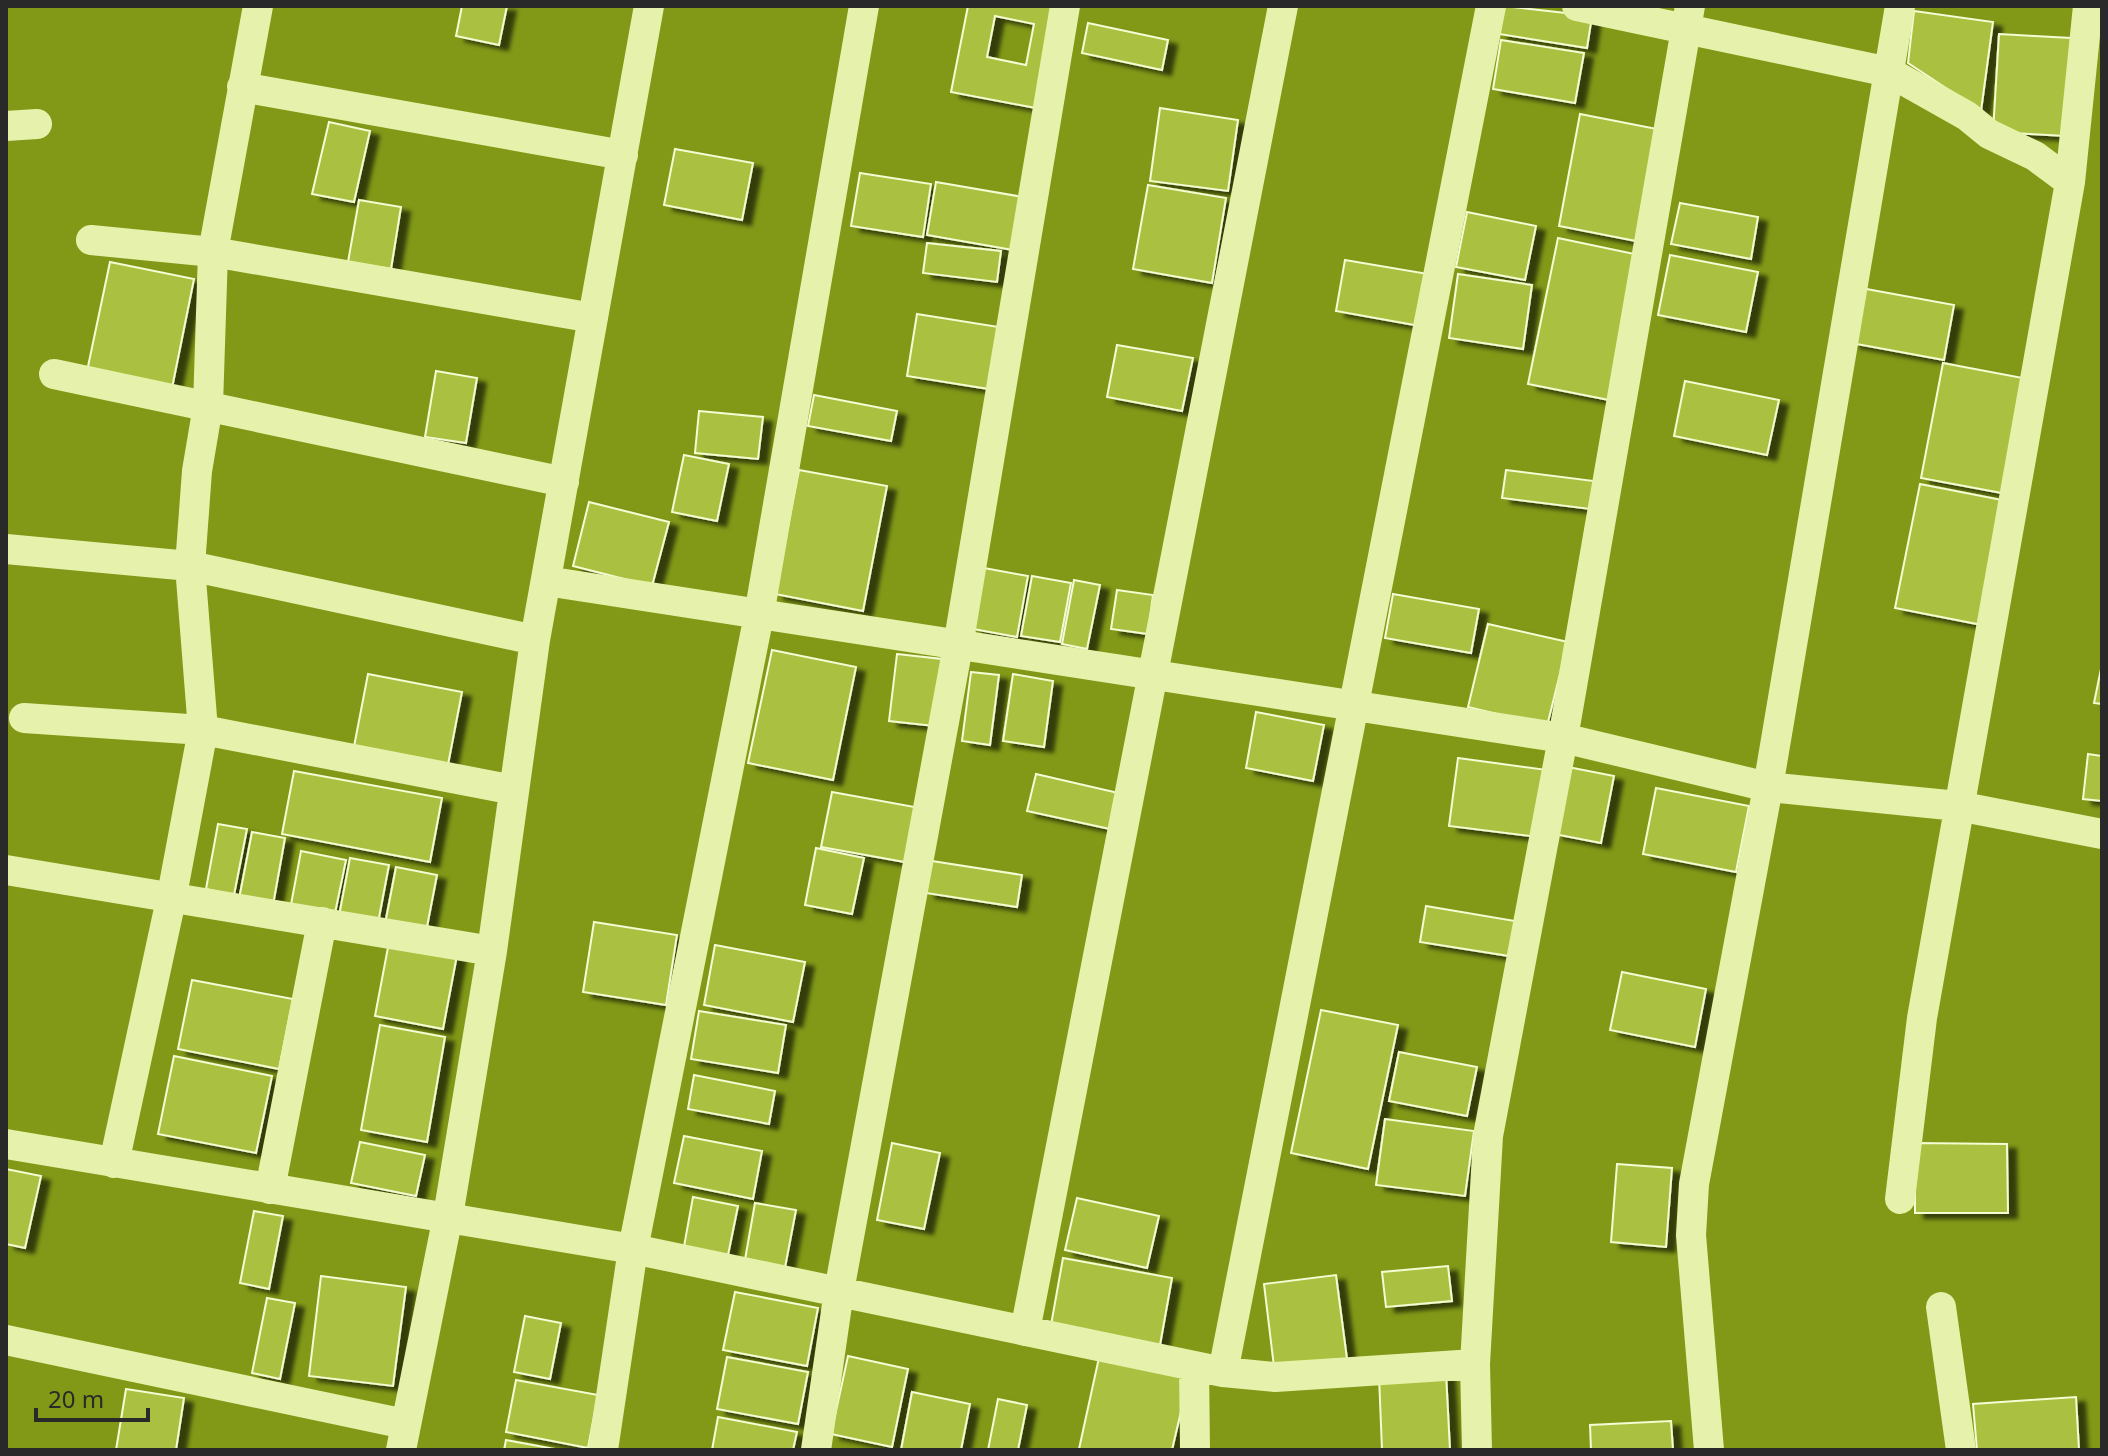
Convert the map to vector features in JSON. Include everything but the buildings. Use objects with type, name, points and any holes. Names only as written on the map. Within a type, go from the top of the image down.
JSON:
[{"type":"street","points":[[114,1163],[172,895],[203,730],[190,566],[197,471],[208,406],[213,252],[258,6]]},
{"type":"street","points":[[6,1340],[403,1437],[448,1216],[492,951],[535,640],[649,6]]},
{"type":"street","points":[[603,1450],[633,1249],[759,615],[864,6]]},
{"type":"street","points":[[816,1450],[839,1291],[958,646],[1065,6]]},
{"type":"street","points":[[1025,1331],[1283,6]]},
{"type":"street","points":[[1195,1450],[1208,1369],[1354,707],[1491,6]]},
{"type":"street","points":[[1577,6],[1688,17],[1889,72],[1967,116],[1989,134],[2035,156],[2070,182]]},
{"type":"street","points":[[1709,1450],[1691,1235],[1694,1184],[1768,787],[1900,6]]},
{"type":"street","points":[[1900,1199],[1922,1018],[2093,41],[2088,6]]},
{"type":"street","points":[[1477,1450],[1475,1364],[1488,1136],[1563,738],[1688,17]]},
{"type":"street","points":[[242,87],[623,155]]},
{"type":"street","points":[[6,126],[37,124]]},
{"type":"street","points":[[91,240],[213,252],[593,318]]},
{"type":"street","points":[[54,374],[564,482]]},
{"type":"street","points":[[6,549],[190,566],[535,640]]},
{"type":"street","points":[[546,581],[1563,738],[1768,787],[1958,806],[2102,834]]},
{"type":"street","points":[[24,718],[203,730],[514,790]]},
{"type":"street","points":[[6,870],[172,895],[492,951]]},
{"type":"street","points":[[270,1189],[322,922]]},
{"type":"street","points":[[6,1144],[633,1249],[1208,1369],[1275,1377],[1475,1364]]},
{"type":"street","points":[[1941,1307],[1961,1450]]}]
